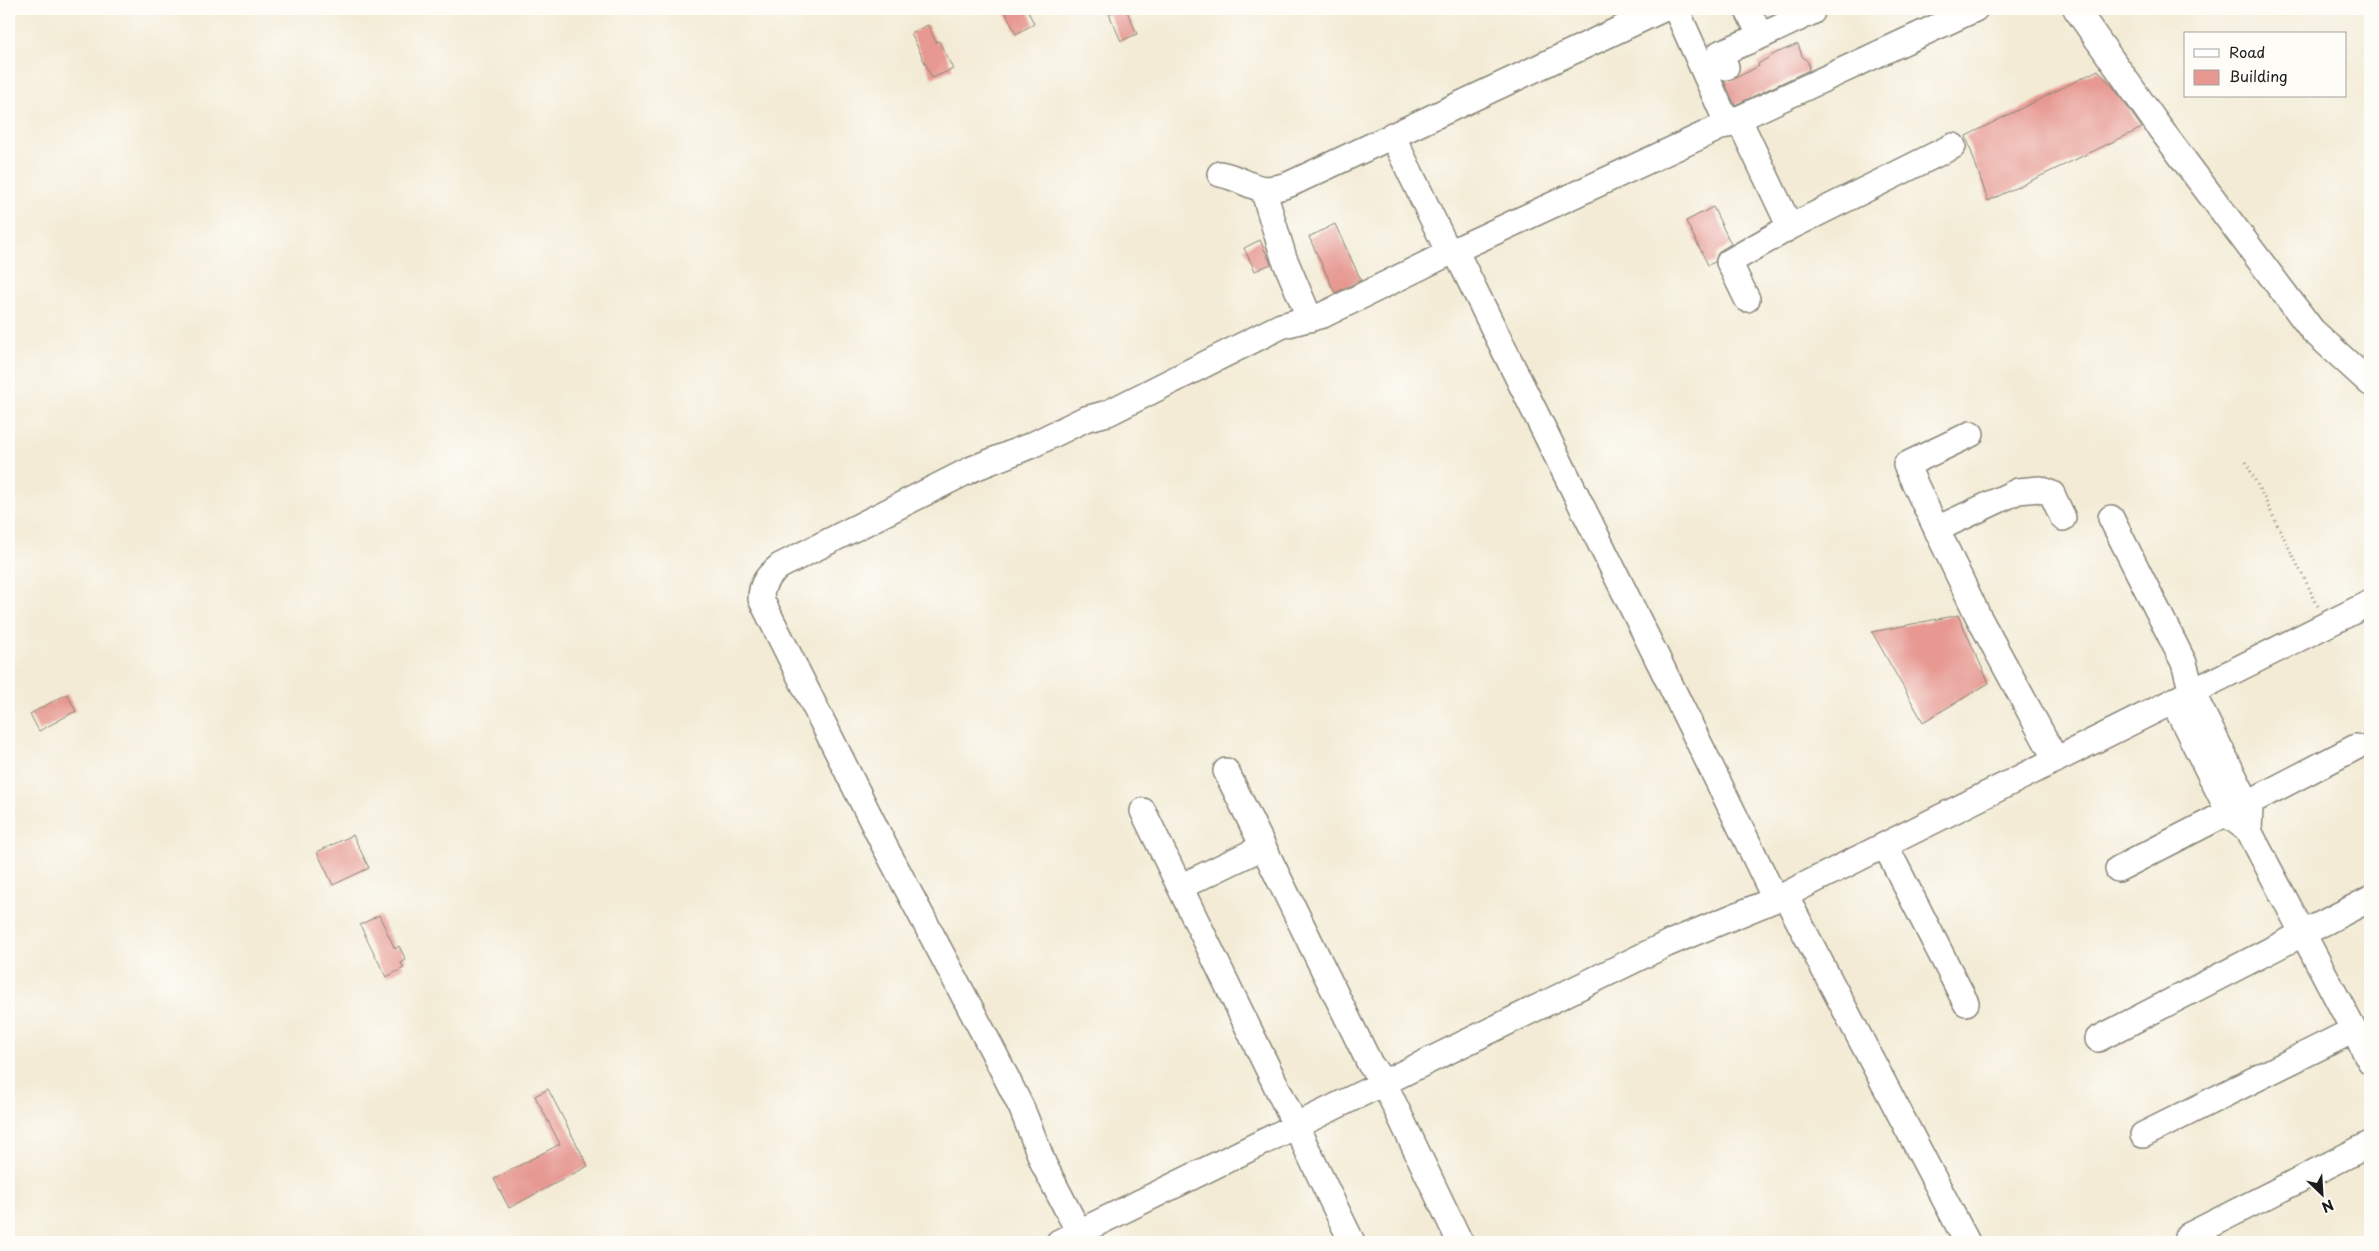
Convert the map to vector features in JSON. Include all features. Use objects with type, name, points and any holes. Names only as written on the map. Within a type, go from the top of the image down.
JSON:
[{"type":"street","points":[[1220,174],[1230,176],[1254,188],[1271,190],[1290,184],[1662,9]]},
{"type":"street","points":[[1676,9],[1790,227]]},
{"type":"street","points":[[1747,9],[1762,36]]},
{"type":"street","points":[[1726,67],[1720,53],[1762,36],[1812,12],[1810,9]]},
{"type":"street","points":[[1975,9],[1452,252],[1322,315],[1281,326],[1108,413],[1085,419],[1032,445],[972,469],[780,566],[761,587],[760,599],[893,862],[1022,1109],[1074,1239],[1297,1125],[1667,944],[1780,897],[2370,602]]},
{"type":"street","points":[[2076,9],[2159,127],[2312,330],[2370,383]]},
{"type":"street","points":[[1392,135],[1780,897],[1967,1242]]},
{"type":"street","points":[[1747,299],[1729,262],[1790,227],[1953,146]]},
{"type":"street","points":[[1263,189],[1284,258],[1310,319]]},
{"type":"street","points":[[1971,434],[1906,465],[1978,616],[2056,760]]},
{"type":"street","points":[[1937,529],[2018,490],[2040,489],[2052,494],[2063,518]]},
{"type":"street","points":[[2111,518],[2184,662],[2182,696],[2238,807]]},
{"type":"street","points":[[2118,869],[2356,747]]},
{"type":"street","points":[[1226,771],[1370,1064],[1384,1083],[1460,1242]]},
{"type":"street","points":[[2238,807],[2232,818],[2249,831],[2370,1061]]},
{"type":"street","points":[[1143,811],[1297,1125],[1352,1242]]},
{"type":"street","points":[[1885,845],[1966,1004]]},
{"type":"street","points":[[1180,887],[1264,848]]},
{"type":"street","points":[[2098,1039],[2370,899]]},
{"type":"street","points":[[2143,1135],[2354,1030]]},
{"type":"street","points":[[2188,1236],[2370,1144]]},
{"type":"path","points":[[2246,462],[2327,624]]},
{"type":"building","points":[[1004,9],[1027,9],[1034,24],[1016,34]]},
{"type":"building","points":[[1126,9],[1137,34],[1121,41],[1109,14]]},
{"type":"building","points":[[928,25],[936,42],[939,41],[953,69],[932,78],[911,33]]},
{"type":"building","points":[[1798,44],[1802,56],[1808,62],[1809,70],[1735,105],[1724,81],[1732,80],[1759,66],[1758,64],[1776,53]]},
{"type":"building","points":[[2098,70],[2113,87],[2142,128],[1988,201],[1966,136]]},
{"type":"building","points":[[1713,207],[1731,244],[1721,250],[1715,262],[1708,265],[1686,221]]},
{"type":"building","points":[[1335,224],[1361,280],[1335,293],[1309,237]]},
{"type":"building","points":[[1260,240],[1271,264],[1255,271],[1244,248]]},
{"type":"building","points":[[1958,615],[1989,683],[1923,722],[1872,632]]},
{"type":"building","points":[[67,694],[76,711],[39,731],[30,714]]},
{"type":"building","points":[[353,835],[369,868],[333,885],[317,852]]},
{"type":"building","points":[[379,915],[395,949],[399,946],[406,960],[401,963],[404,968],[386,977],[360,925]]},
{"type":"building","points":[[548,1089],[588,1166],[509,1208],[494,1179],[560,1144],[535,1096]]}]
